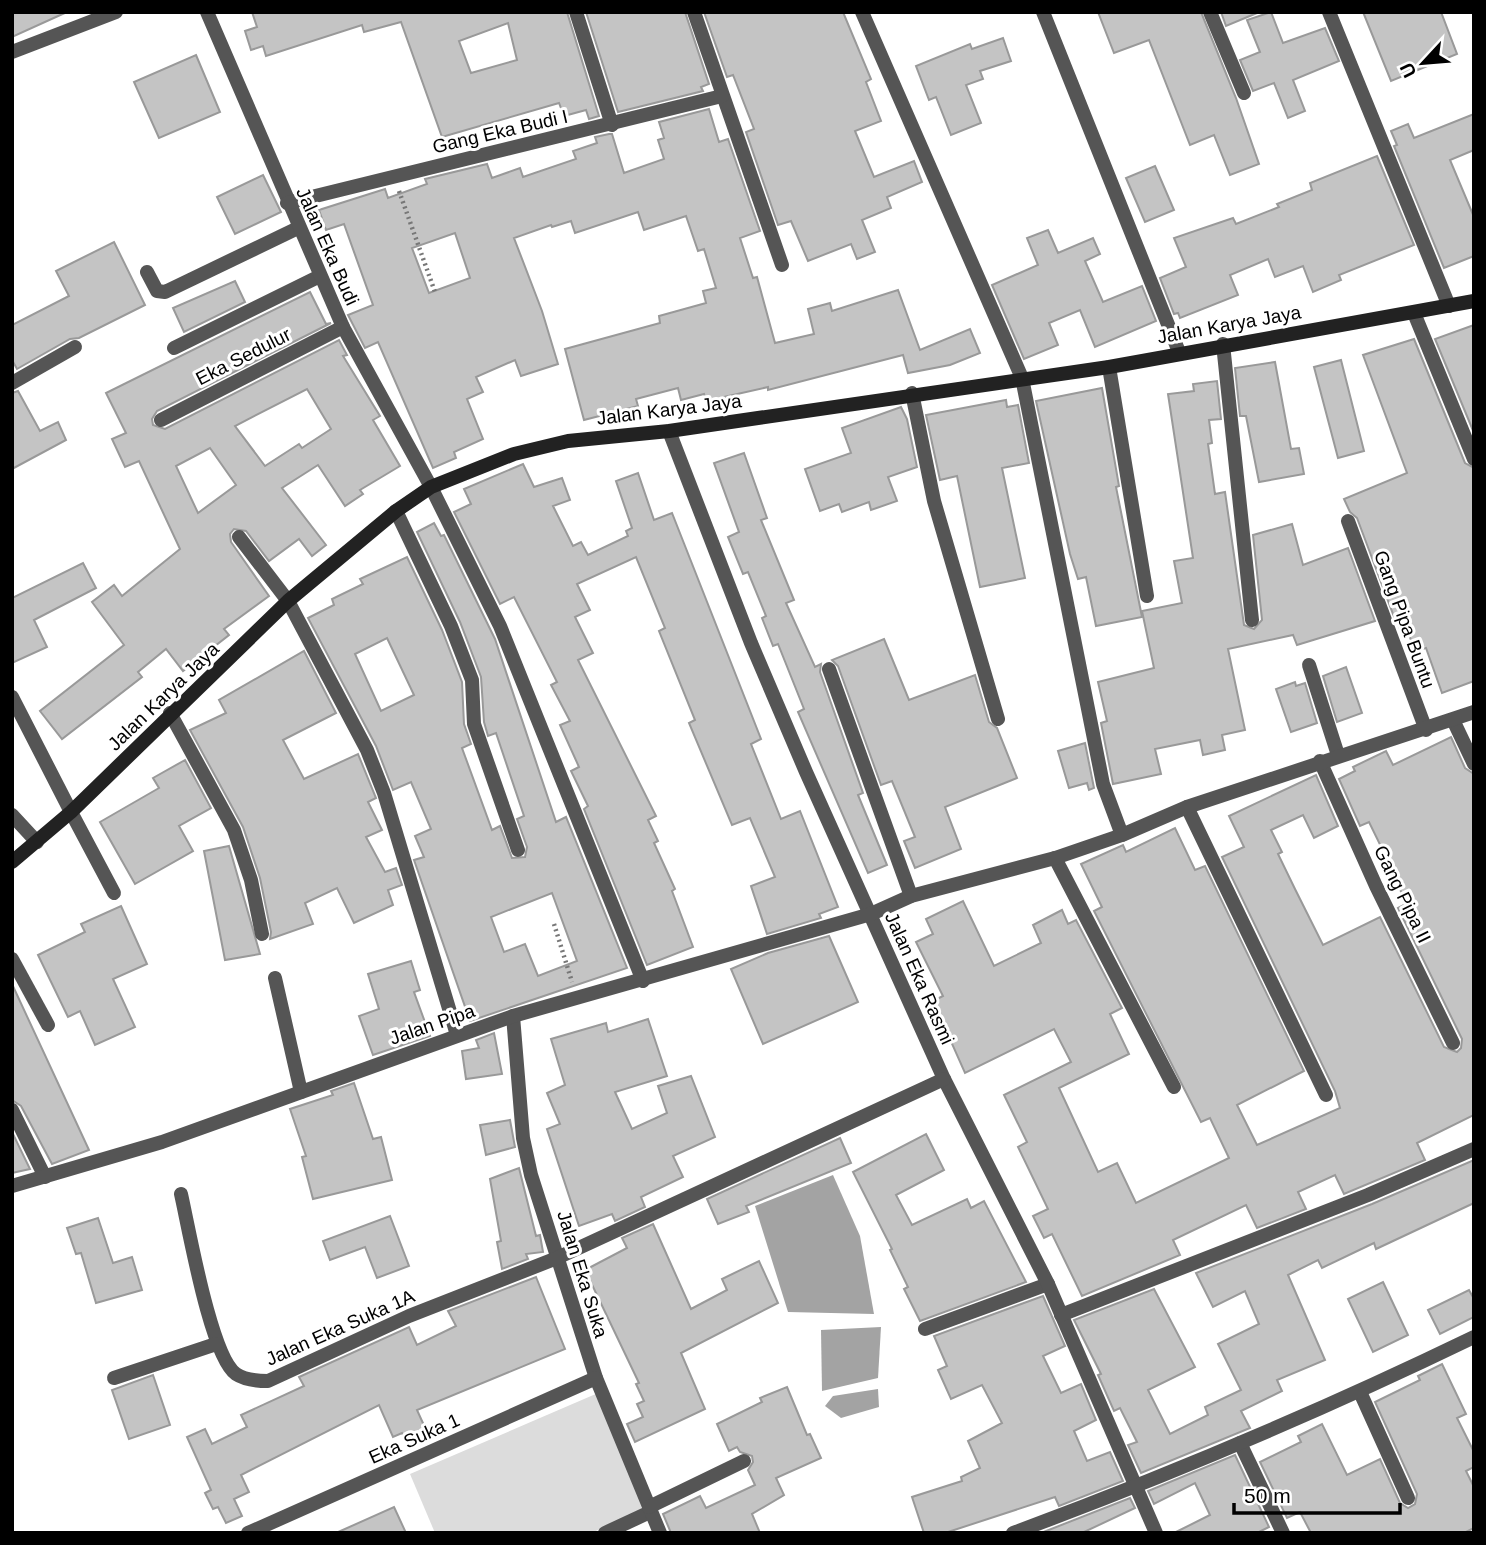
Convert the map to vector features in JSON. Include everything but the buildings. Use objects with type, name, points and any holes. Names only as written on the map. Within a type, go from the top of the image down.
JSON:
[{"type":"main road","name":"Jalan Karya Jaya","points":[[12,862],[71,812],[288,601],[396,511],[431,487],[514,454],[568,441],[669,431],[912,393],[1109,367],[1179,352],[1474,301]]},
{"type":"street","points":[[12,52],[116,12]]},
{"type":"street","name":"Jalan Eka Budi","points":[[207,12],[287,203],[343,327],[431,487],[500,626],[643,981]]},
{"type":"street","points":[[576,12],[612,125]]},
{"type":"street","points":[[694,12],[782,265]]},
{"type":"street","points":[[862,12],[1022,378],[1104,784],[1122,835]]},
{"type":"street","points":[[1043,12],[1179,352]]},
{"type":"street","points":[[1210,12],[1244,93]]},
{"type":"street","points":[[1329,12],[1449,306]]},
{"type":"street","name":"Gang Eka Budi I","points":[[287,203],[722,96]]},
{"type":"street","points":[[147,272],[157,291],[164,292],[298,228]]},
{"type":"street","points":[[174,348],[320,276]]},
{"type":"street","points":[[1414,313],[1474,458]]},
{"type":"street","name":"Eka Sedulur","points":[[161,420],[343,327]]},
{"type":"street","points":[[1223,345],[1252,620]]},
{"type":"street","points":[[12,383],[75,347]]},
{"type":"street","points":[[1109,367],[1147,596]]},
{"type":"street","points":[[912,393],[934,501],[999,719]]},
{"type":"street","name":"Jalan Eka Rasmi","points":[[669,431],[751,643],[944,1079],[1048,1284],[1156,1533]]},
{"type":"street","points":[[396,511],[451,626],[472,680],[474,724],[517,850]]},
{"type":"street","name":"Gang Pipa Buntu","points":[[1348,522],[1426,730]]},
{"type":"street","points":[[239,537],[288,601],[372,761],[457,1035]]},
{"type":"street","points":[[1309,665],[1338,755]]},
{"type":"street","points":[[829,669],[911,896]]},
{"type":"street","points":[[12,696],[114,893]]},
{"type":"street","name":"Jalan Pipa","points":[[12,1186],[162,1142],[513,1016],[578,1000],[871,914],[911,896],[1055,858],[1122,835],[1187,807],[1474,712]]},
{"type":"street","points":[[170,713],[234,830],[251,880],[262,934]]},
{"type":"street","points":[[1454,720],[1474,765]]},
{"type":"street","name":"Gang Pipa II","points":[[1320,761],[1376,886],[1453,1043]]},
{"type":"street","points":[[1187,807],[1325,1096]]},
{"type":"street","points":[[12,815],[37,842]]},
{"type":"street","points":[[1055,858],[1174,1087]]},
{"type":"street","points":[[12,959],[48,1025]]},
{"type":"street","points":[[275,978],[301,1092]]},
{"type":"street","name":"Jalan Eka Suka","points":[[513,1016],[523,1138],[557,1258],[596,1378],[660,1533]]},
{"type":"street","name":"Jalan Eka Suka 1A","points":[[181,1194],[216,1344],[235,1374],[268,1381],[409,1316],[557,1258],[944,1079]]},
{"type":"street","points":[[12,1111],[45,1177]]},
{"type":"street","points":[[1061,1315],[1368,1195],[1474,1149]]},
{"type":"street","points":[[925,1329],[1048,1284]]},
{"type":"street","points":[[1013,1533],[1135,1488],[1360,1392],[1474,1337]]},
{"type":"street","points":[[114,1378],[216,1344]]},
{"type":"street","name":"Eka Suka 1","points":[[248,1533],[596,1378]]},
{"type":"street","points":[[1360,1392],[1408,1498]]},
{"type":"street","points":[[1240,1443],[1283,1533]]},
{"type":"street","points":[[605,1533],[744,1461]]},
{"type":"path","points":[[393,176],[435,292]]},
{"type":"path","points":[[554,924],[578,1000]]},
{"type":"shaded area","points":[[833,1175],[860,1236],[874,1314],[788,1312],[755,1206]]},
{"type":"shaded area","points":[[881,1327],[878,1378],[822,1391],[821,1330]]},
{"type":"shaded area","points":[[878,1389],[879,1407],[841,1418],[825,1406],[833,1396]]},
{"type":"shaded area","points":[[598,1393],[647,1509],[591,1533],[435,1533],[410,1474]]}]
